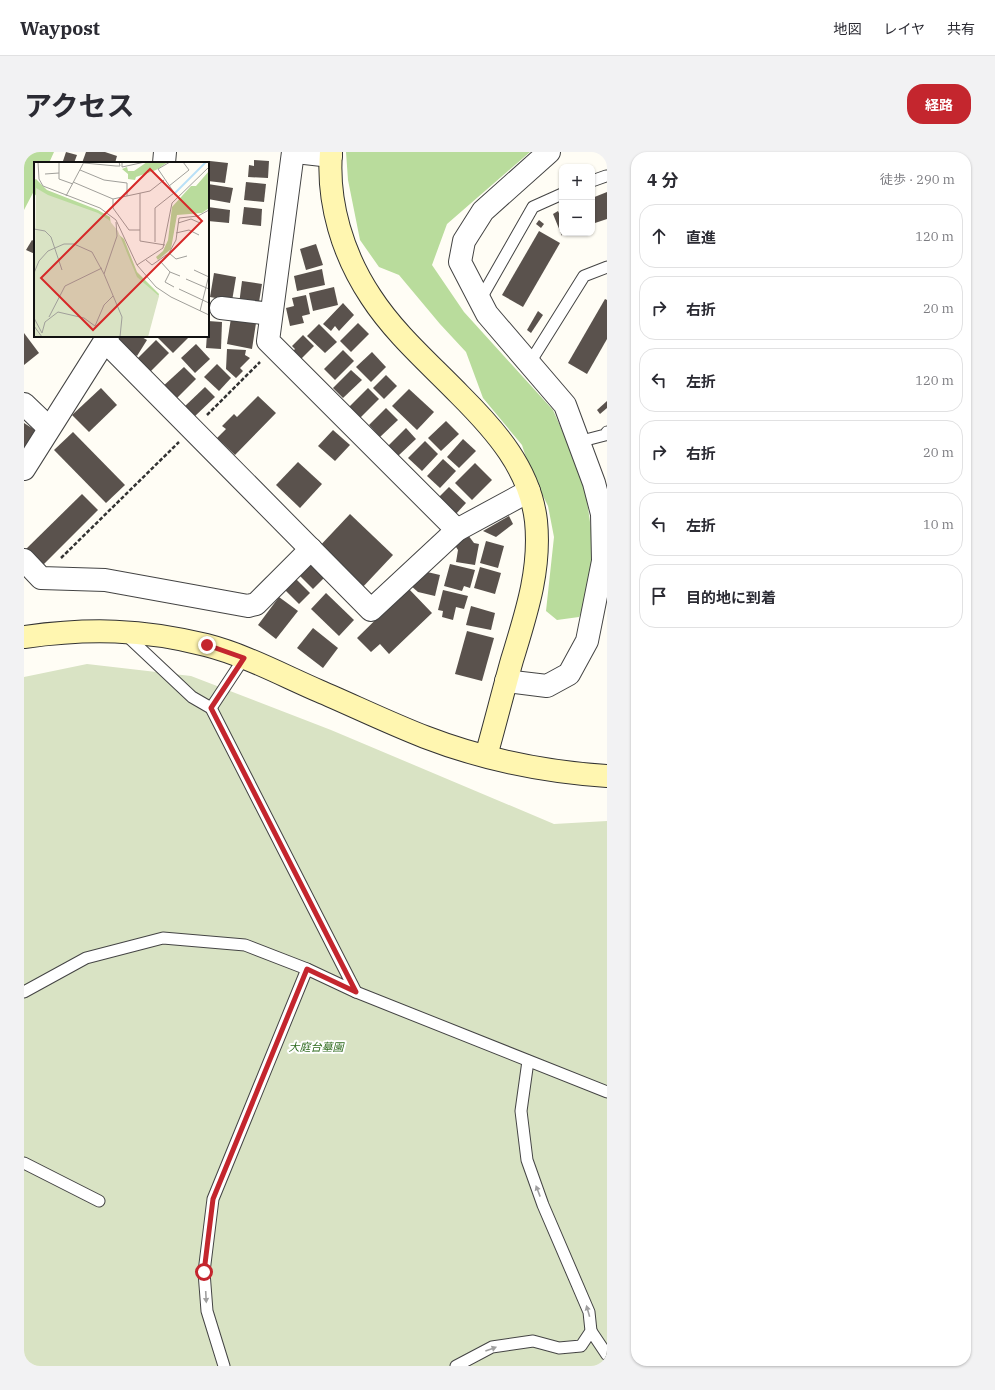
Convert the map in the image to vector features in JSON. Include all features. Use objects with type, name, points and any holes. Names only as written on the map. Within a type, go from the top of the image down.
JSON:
[{"type":"street","points":[[164,162],[165,152]]},
{"type":"street","points":[[293,152],[268,341],[458,530]]},
{"type":"street","points":[[296,152],[331,154],[332,189],[337,221],[349,259],[371,298],[400,334],[490,426],[514,459],[529,491],[536,520],[538,555],[533,589],[486,756]]},
{"type":"street","points":[[506,681],[547,686],[569,674],[587,641],[600,610],[604,514],[594,482],[564,405],[487,314],[460,262],[464,241],[482,212],[549,152]]},
{"type":"street","points":[[221,308],[271,314]]},
{"type":"street","points":[[24,468],[106,338],[192,429],[371,610],[458,530],[529,491]]},
{"type":"street","points":[[24,404],[49,428]]},
{"type":"street","points":[[24,560],[41,578],[105,580],[248,606],[256,604],[311,549]]},
{"type":"street","points":[[24,637],[65,631],[122,631],[207,645],[244,658],[426,737],[486,756],[542,768],[607,776]]},
{"type":"lane","points":[[595,180],[606,176]]},
{"type":"lane","points":[[480,300],[533,207],[559,195]]},
{"type":"lane","points":[[529,364],[584,276],[607,267]]},
{"type":"lane","points":[[578,442],[605,435],[607,432]]},
{"type":"lane","points":[[122,631],[192,697],[211,708],[356,992]]},
{"type":"lane","points":[[211,708],[244,658]]},
{"type":"lane","points":[[24,992],[86,958],[164,938],[245,945],[307,969],[356,992],[607,1092]]},
{"type":"lane","points":[[224,1366],[207,1312],[204,1272],[213,1199],[307,969]]},
{"type":"lane","points":[[528,1061],[521,1111],[526,1160],[589,1312],[591,1331],[607,1355]]},
{"type":"lane","points":[[24,1163],[99,1201]]},
{"type":"lane","points":[[456,1366],[492,1347],[533,1341],[559,1348],[581,1346],[591,1331]]},
{"type":"path","points":[[41,578],[275,348]]},
{"type":"green space","points":[[24,152],[54,152],[49,162],[34,162],[34,191],[24,210]]},
{"type":"green space","points":[[346,152],[530,152],[447,224],[432,265],[464,312],[553,410],[584,480],[594,550],[583,609],[579,617],[557,620],[546,611],[554,537],[548,506],[530,470],[522,445],[483,398],[466,352],[440,324],[399,275],[379,267],[360,240],[348,180]]},
{"type":"green space","name":"大庭台墓園","points":[[87,664],[191,676],[331,730],[554,824],[607,821],[607,1366],[24,1366],[24,677]]},
{"type":"building","points":[[66,152],[77,155],[74,162],[63,161]]},
{"type":"building","points":[[86,152],[105,152],[117,156],[115,162],[82,162]]},
{"type":"building","points":[[254,160],[269,161],[268,178],[248,177],[249,165],[254,166]]},
{"type":"building","points":[[210,161],[228,163],[225,183],[209,181]]},
{"type":"building","points":[[246,182],[266,184],[264,202],[244,200]]},
{"type":"building","points":[[209,184],[233,188],[230,203],[209,199]]},
{"type":"building","points":[[607,192],[607,219],[595,223],[595,200],[595,197]]},
{"type":"building","points":[[209,207],[230,210],[229,223],[209,221]]},
{"type":"building","points":[[244,207],[262,209],[261,226],[242,224]]},
{"type":"building","points":[[558,211],[559,213],[559,229],[553,214]]},
{"type":"building","points":[[539,220],[544,224],[541,228],[536,224]]},
{"type":"building","points":[[539,231],[560,243],[523,307],[502,295]]},
{"type":"building","points":[[32,240],[34,241],[34,254],[26,250]]},
{"type":"building","points":[[316,244],[323,265],[306,270],[300,249]]},
{"type":"building","points":[[322,269],[325,285],[297,291],[294,276]]},
{"type":"building","points":[[214,273],[236,277],[232,301],[210,297]]},
{"type":"building","points":[[242,281],[262,284],[258,308],[239,304]]},
{"type":"building","points":[[334,287],[338,305],[313,311],[309,293]]},
{"type":"building","points":[[306,295],[310,314],[302,316],[304,323],[290,326],[286,308],[294,306],[292,298]]},
{"type":"building","points":[[605,299],[607,300],[607,339],[587,374],[568,363]]},
{"type":"building","points":[[343,303],[354,315],[339,331],[335,326],[331,331],[323,324]]},
{"type":"building","points":[[538,311],[543,315],[531,333],[527,330]]},
{"type":"building","points":[[231,318],[256,323],[252,349],[227,344]]},
{"type":"building","points":[[209,321],[222,322],[221,349],[206,348],[207,337],[209,337]]},
{"type":"building","points":[[358,323],[369,334],[351,352],[340,341]]},
{"type":"building","points":[[319,324],[337,342],[325,353],[307,336]]},
{"type":"building","points":[[24,333],[39,353],[24,365]]},
{"type":"building","points":[[303,335],[314,346],[298,362],[290,354],[295,349],[292,346]]},
{"type":"building","points":[[119,337],[142,337],[147,340],[137,356],[116,343]]},
{"type":"building","points":[[186,337],[188,338],[173,353],[158,338]]},
{"type":"building","points":[[156,340],[169,353],[150,372],[137,359]]},
{"type":"building","points":[[196,344],[210,359],[195,373],[181,358]]},
{"type":"building","points":[[227,349],[246,350],[245,355],[250,358],[240,368],[243,371],[236,378],[226,369]]},
{"type":"building","points":[[343,350],[354,361],[335,380],[324,369]]},
{"type":"building","points":[[372,352],[386,367],[371,382],[356,367]]},
{"type":"building","points":[[217,364],[231,378],[219,391],[204,377]]},
{"type":"building","points":[[184,367],[196,379],[174,401],[161,388]]},
{"type":"building","points":[[351,370],[362,380],[343,398],[333,388]]},
{"type":"building","points":[[386,375],[397,386],[384,399],[373,388]]},
{"type":"building","points":[[205,387],[215,397],[193,418],[183,408]]},
{"type":"building","points":[[101,388],[117,405],[89,432],[72,415]]},
{"type":"building","points":[[368,388],[379,399],[359,419],[348,408]]},
{"type":"building","points":[[409,389],[434,412],[417,430],[392,406]]},
{"type":"building","points":[[258,396],[276,413],[235,455],[217,438],[226,429],[222,426],[234,414],[237,417]]},
{"type":"building","points":[[607,401],[607,408],[600,414],[597,410]]},
{"type":"building","points":[[386,408],[398,420],[380,437],[369,425]]},
{"type":"building","points":[[446,421],[459,434],[441,451],[428,438]]},
{"type":"building","points":[[24,423],[35,430],[24,448]]},
{"type":"building","points":[[406,428],[416,439],[398,456],[388,446]]},
{"type":"building","points":[[333,430],[350,445],[335,461],[318,446]]},
{"type":"building","points":[[73,432],[125,485],[106,503],[54,450]]},
{"type":"building","points":[[463,439],[476,451],[459,468],[447,457]]},
{"type":"building","points":[[425,441],[438,454],[422,471],[408,458]]},
{"type":"building","points":[[443,459],[456,471],[440,488],[427,476]]},
{"type":"building","points":[[298,462],[322,484],[300,508],[276,485]]},
{"type":"building","points":[[475,463],[492,480],[472,500],[455,483]]},
{"type":"building","points":[[449,487],[466,503],[455,515],[438,498]]},
{"type":"building","points":[[82,494],[98,510],[41,567],[25,550]]},
{"type":"building","points":[[350,514],[393,555],[360,590],[316,550]]},
{"type":"building","points":[[509,516],[513,524],[496,537],[483,531]]},
{"type":"building","points":[[468,535],[474,543],[479,544],[475,565],[456,562],[458,550],[454,544]]},
{"type":"building","points":[[486,541],[504,546],[498,568],[480,563]]},
{"type":"building","points":[[310,563],[324,578],[313,589],[298,574]]},
{"type":"building","points":[[450,564],[475,570],[470,588],[464,586],[462,591],[444,586]]},
{"type":"building","points":[[480,567],[501,573],[495,594],[474,588]]},
{"type":"building","points":[[423,571],[440,575],[435,596],[418,592],[410,585]]},
{"type":"building","points":[[294,577],[310,593],[299,604],[283,588]]},
{"type":"building","points":[[408,588],[432,613],[389,654],[380,644],[371,652],[357,638]]},
{"type":"building","points":[[443,590],[468,596],[464,609],[456,607],[453,620],[442,617],[443,611],[438,610]]},
{"type":"building","points":[[326,593],[354,620],[339,636],[311,609]]},
{"type":"building","points":[[279,597],[298,611],[276,639],[258,625]]},
{"type":"building","points":[[471,606],[495,613],[491,630],[466,625]]},
{"type":"building","points":[[313,628],[338,648],[323,668],[297,648]]},
{"type":"building","points":[[467,631],[494,638],[482,681],[455,674]]},
{"type":"route","points":[[204,1272],[213,1199],[307,969],[356,992],[211,708],[244,658],[207,645]]}]
